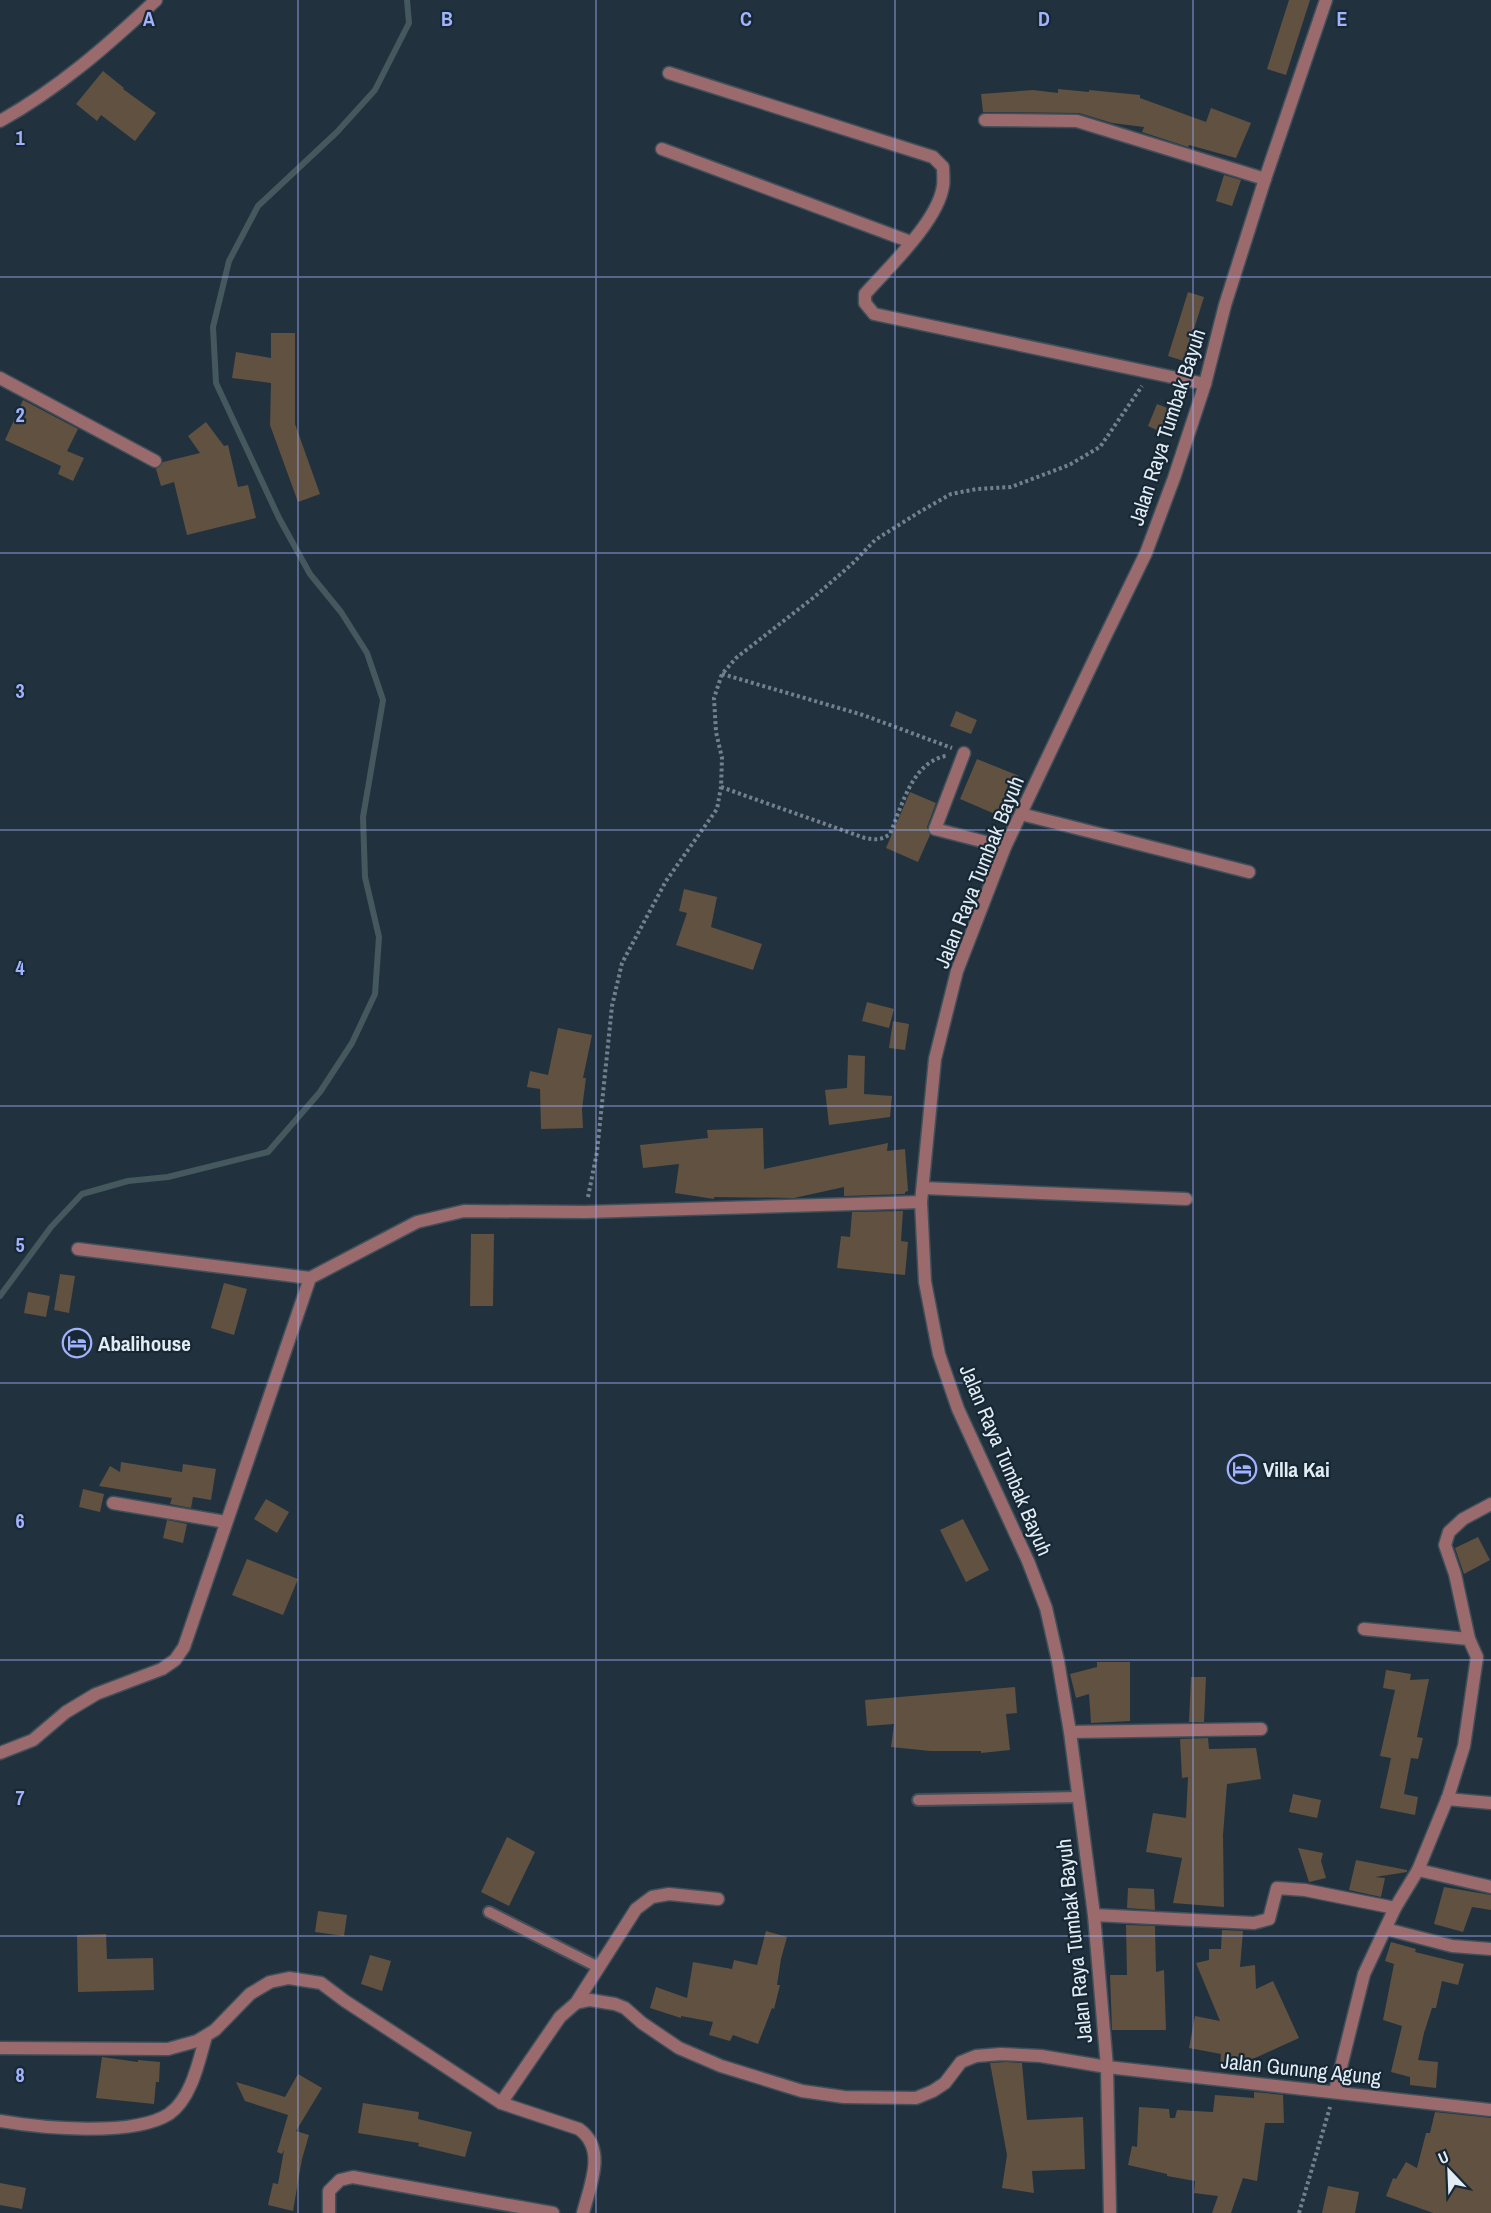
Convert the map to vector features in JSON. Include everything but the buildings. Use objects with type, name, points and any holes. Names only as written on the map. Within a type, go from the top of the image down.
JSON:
[{"type":"street","points":[[0,121],[23,108],[99,53],[156,0]]},
{"type":"street","name":"Jalan Raya Tumbak Bayuh","points":[[1110,2213],[1107,2067],[1094,1915],[1070,1732],[1058,1661],[1046,1608],[1028,1561],[958,1409],[939,1354],[925,1282],[921,1202],[935,1059],[957,971],[1005,847],[1146,553],[1205,384],[1226,305],[1265,179],[1326,0]]},
{"type":"street","points":[[669,73],[933,157],[943,167],[943,186],[935,209],[911,242],[865,294],[865,303],[874,314],[1205,384]]},
{"type":"street","points":[[985,120],[1077,121],[1265,179]]},
{"type":"street","points":[[662,149],[911,242]]},
{"type":"street","points":[[0,378],[155,461]]},
{"type":"street","points":[[964,753],[935,829],[1005,847]]},
{"type":"street","points":[[1021,814],[1249,872]]},
{"type":"street","points":[[923,1188],[1186,1199]]},
{"type":"street","points":[[78,1249],[310,1278],[417,1222],[464,1211],[585,1212],[921,1202]]},
{"type":"street","points":[[0,1753],[33,1740],[66,1712],[96,1694],[162,1669],[176,1660],[184,1647],[310,1278]]},
{"type":"street","points":[[113,1503],[226,1522]]},
{"type":"street","points":[[1335,2091],[1364,1974],[1395,1908],[1418,1870],[1447,1799],[1464,1746],[1477,1657],[1469,1639],[1455,1575],[1445,1545],[1449,1532],[1463,1519],[1491,1504]]},
{"type":"street","points":[[1364,1629],[1469,1639]]},
{"type":"street","points":[[1070,1732],[1261,1729]]},
{"type":"street","points":[[1447,1799],[1491,1803]]},
{"type":"street","points":[[1418,1870],[1491,1887]]},
{"type":"street","points":[[1094,1915],[1254,1923],[1269,1919],[1277,1888],[1305,1890],[1395,1908]]},
{"type":"street","points":[[501,2103],[560,2017],[576,2003],[636,1910],[652,1898],[669,1894],[718,1899]]},
{"type":"street","points":[[1386,1929],[1452,1946],[1491,1949]]},
{"type":"street","points":[[0,2048],[168,2049],[197,2041],[206,2036],[215,2030],[250,1994],[270,1982],[289,1978],[321,1983],[501,2103],[579,2129],[588,2136],[595,2154],[593,2174],[583,2213]]},
{"type":"street","name":"Jalan Gunung Agung","points":[[576,2003],[590,2000],[615,2004],[625,2008],[642,2023],[679,2048],[721,2066],[802,2091],[844,2097],[916,2098],[945,2083],[961,2062],[976,2056],[1001,2054],[1041,2056],[1107,2067],[1491,2110]]},
{"type":"street","points":[[0,2121],[34,2127],[107,2128],[146,2124],[170,2114],[182,2099],[193,2079],[206,2036]]},
{"type":"street","points":[[329,2213],[329,2191],[340,2180],[353,2177],[553,2213]]},
{"type":"lane","points":[[918,1800],[1079,1797]]},
{"type":"lane","points":[[489,1912],[598,1967]]},
{"type":"path","points":[[585,1212],[597,1152],[612,1006],[622,963],[666,881],[717,809],[721,787],[722,758],[716,732],[714,698],[722,674],[736,658],[813,598],[875,540],[921,511],[951,494],[977,489],[1011,488],[1068,465],[1100,447],[1151,373]]},
{"type":"path","points":[[722,674],[863,715],[964,753]]},
{"type":"path","points":[[721,787],[876,840],[890,834],[916,774],[934,758],[964,753]]},
{"type":"path","points":[[1299,2213],[1335,2091]]},
{"type":"waterway","points":[[0,1296],[51,1227],[82,1194],[128,1181],[168,1177],[268,1152],[320,1092],[352,1043],[375,994],[379,937],[365,877],[363,817],[383,700],[367,653],[341,612],[310,574],[279,518],[216,383],[213,327],[229,261],[258,206],[337,132],[375,90],[409,23],[407,0]]},
{"type":"place","name":"Abalihouse","points":[[77,1343]]},
{"type":"place","name":"Villa Kai","points":[[1242,1469]]}]
